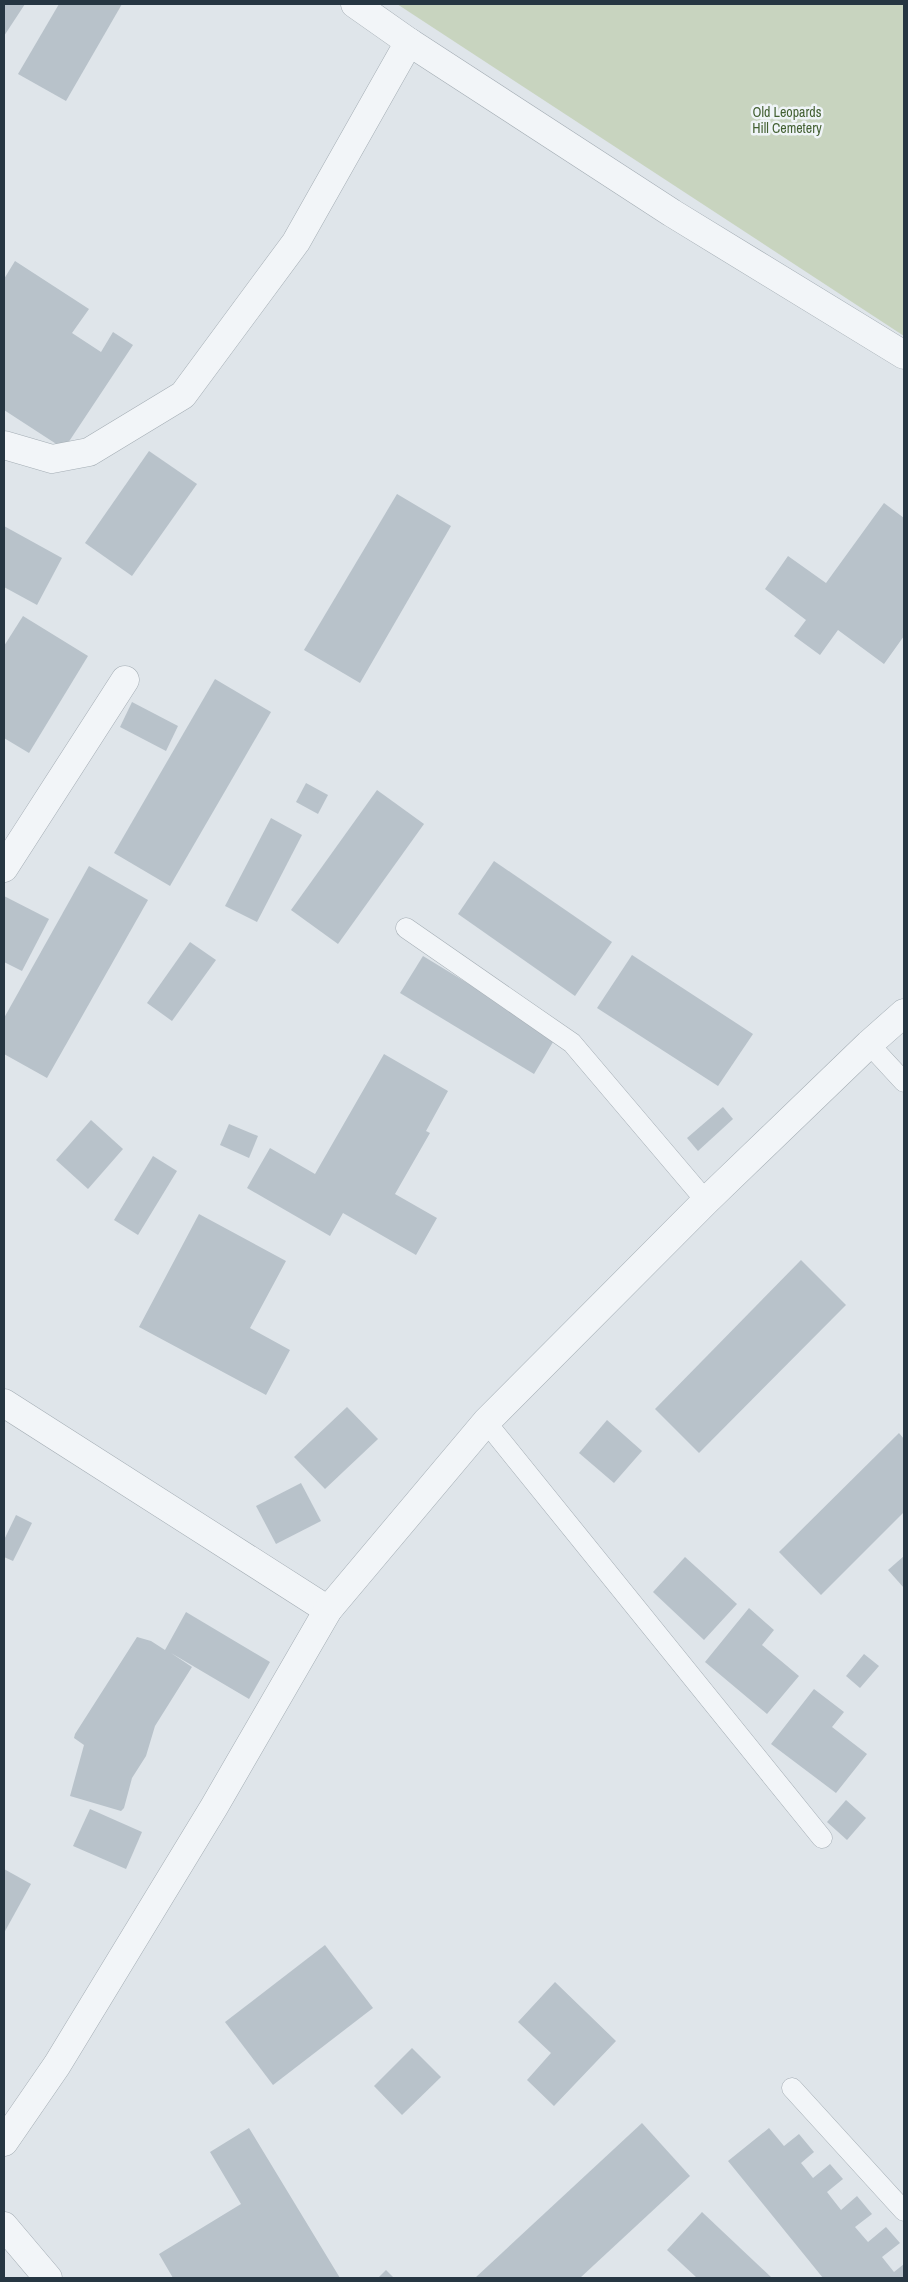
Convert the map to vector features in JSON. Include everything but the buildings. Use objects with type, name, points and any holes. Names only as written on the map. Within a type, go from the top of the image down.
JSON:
[{"type":"street","points":[[355,4],[409,42],[672,212],[904,355]]},
{"type":"street","points":[[4,445],[52,459],[89,452],[183,395],[296,242],[409,42]]},
{"type":"street","points":[[4,868],[124,680]]},
{"type":"street","points":[[4,2142],[57,2065],[214,1807],[328,1610],[486,1422],[706,1201],[869,1044],[904,1013]]},
{"type":"street","points":[[4,1403],[328,1610]]},
{"type":"street","points":[[4,2226],[48,2278]]},
{"type":"lane","points":[[406,928],[572,1043],[706,1201]]},
{"type":"lane","points":[[869,1044],[904,1082]]},
{"type":"lane","points":[[486,1422],[822,1838]]},
{"type":"lane","points":[[792,2088],[904,2211]]},
{"type":"green space","name":"Old Leopards Hill Cemetery","points":[[397,4],[904,4],[904,336]]}]
